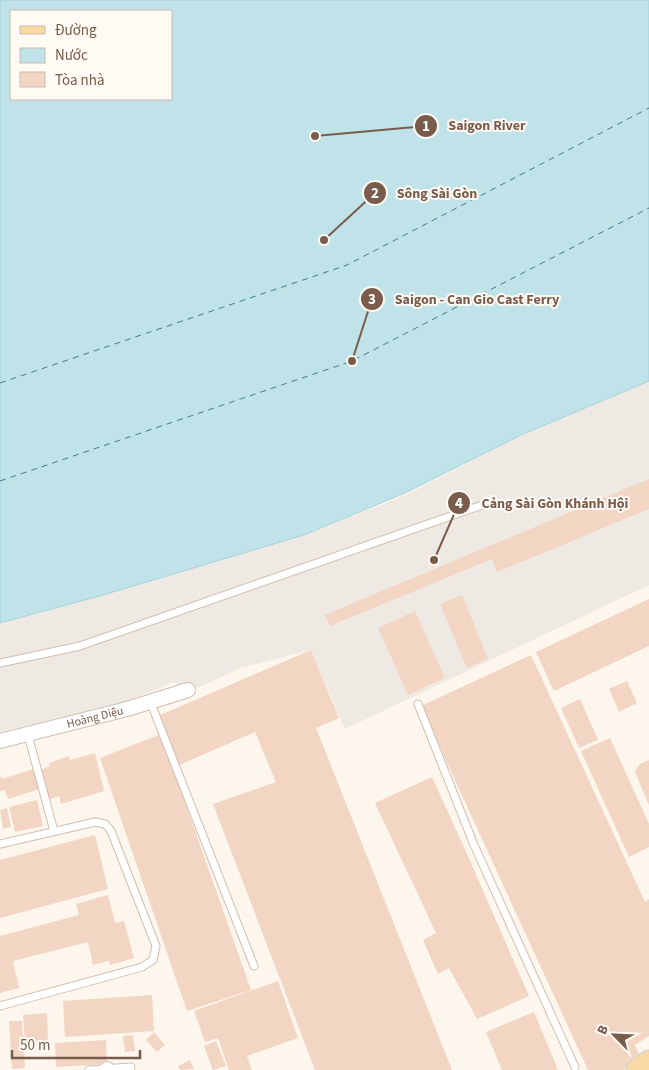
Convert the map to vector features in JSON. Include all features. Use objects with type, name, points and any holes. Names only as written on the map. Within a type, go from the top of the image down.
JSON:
[{"type":"main road","points":[[638,1070],[649,1062]]},
{"type":"street","name":"Hoàng Diệu","points":[[0,742],[127,709],[188,690]]},
{"type":"lane","points":[[0,663],[80,646],[485,504]]},
{"type":"lane","points":[[150,701],[254,966]]},
{"type":"lane","points":[[418,704],[474,845],[575,1067]]},
{"type":"lane","points":[[28,734],[54,831]]},
{"type":"lane","points":[[0,844],[95,822],[105,824],[111,831],[156,946],[153,960],[142,967],[0,1006]]},
{"type":"lane","points":[[90,1070],[131,1068]]},
{"type":"shaded area","points":[[649,381],[649,585],[345,729],[311,650],[240,668],[187,693],[175,682],[124,702],[0,732],[0,623],[103,595],[304,535],[408,494],[521,435]]},
{"type":"water","points":[[0,0],[649,0],[649,381],[521,435],[405,493],[304,535],[103,595],[0,623]]},
{"type":"building","points":[[649,479],[649,509],[497,572],[492,559],[330,626],[325,615]]},
{"type":"building","points":[[462,595],[488,659],[467,668],[440,604]]},
{"type":"building","points":[[649,599],[649,646],[554,691],[536,652]]},
{"type":"building","points":[[415,611],[445,678],[408,695],[378,628]]},
{"type":"building","points":[[311,650],[339,718],[316,728],[452,1070],[315,1070],[213,804],[276,782],[255,732],[179,765],[158,716]]},
{"type":"building","points":[[531,655],[645,902],[649,899],[649,1036],[635,1045],[642,1061],[623,1070],[588,1070],[421,706]]},
{"type":"building","points":[[627,681],[637,703],[619,712],[609,689]]},
{"type":"building","points":[[580,699],[598,740],[579,748],[561,708]]},
{"type":"building","points":[[161,734],[251,990],[187,1011],[100,758]]},
{"type":"building","points":[[610,738],[649,824],[649,847],[629,857],[581,751]]},
{"type":"building","points":[[95,753],[104,791],[61,804],[59,796],[48,800],[41,770],[50,766],[49,763],[69,756],[70,760]]},
{"type":"building","points":[[649,760],[649,805],[635,772],[640,764]]},
{"type":"building","points":[[33,769],[40,789],[8,799],[5,790],[0,791],[0,775],[2,779]]},
{"type":"building","points":[[432,777],[529,996],[477,1019],[449,968],[438,974],[423,940],[436,933],[375,803]]},
{"type":"building","points":[[37,800],[43,826],[15,832],[9,807]]},
{"type":"building","points":[[7,808],[11,827],[3,829],[0,810]]},
{"type":"building","points":[[95,835],[108,889],[0,918],[0,860]]},
{"type":"building","points":[[108,895],[115,923],[124,921],[134,958],[110,965],[109,961],[93,965],[88,942],[13,961],[19,988],[0,993],[0,936],[79,915],[76,904]]},
{"type":"building","points":[[278,981],[298,1038],[247,1056],[252,1070],[229,1070],[218,1038],[205,1042],[194,1011]]},
{"type":"building","points":[[152,995],[154,1031],[65,1037],[63,1001]]},
{"type":"building","points":[[534,1012],[558,1070],[502,1070],[486,1032]]},
{"type":"building","points":[[47,1013],[48,1042],[25,1043],[23,1015]]},
{"type":"building","points":[[9,1021],[22,1021],[25,1068],[12,1069]]},
{"type":"building","points":[[154,1032],[165,1045],[157,1052],[146,1040]]},
{"type":"building","points":[[133,1035],[135,1051],[125,1052],[123,1036]]},
{"type":"building","points":[[106,1040],[107,1064],[56,1067],[55,1043]]},
{"type":"building","points":[[216,1041],[226,1066],[213,1070],[204,1046]]},
{"type":"building","points":[[190,1060],[194,1069],[180,1070],[178,1066]]},
{"type":"ferry route","points":[[0,383],[347,265],[649,108]]},
{"type":"ferry route","points":[[0,481],[352,361],[649,208]]},
{"type":"place","name":"Saigon River","points":[[315,136]]},
{"type":"place","name":"Sông Sài Gòn","points":[[324,240]]},
{"type":"place","name":"Saigon - Can Gio Cast Ferry","points":[[352,361]]},
{"type":"place","name":"Cảng Sài Gòn Khánh Hội","points":[[434,560]]}]
